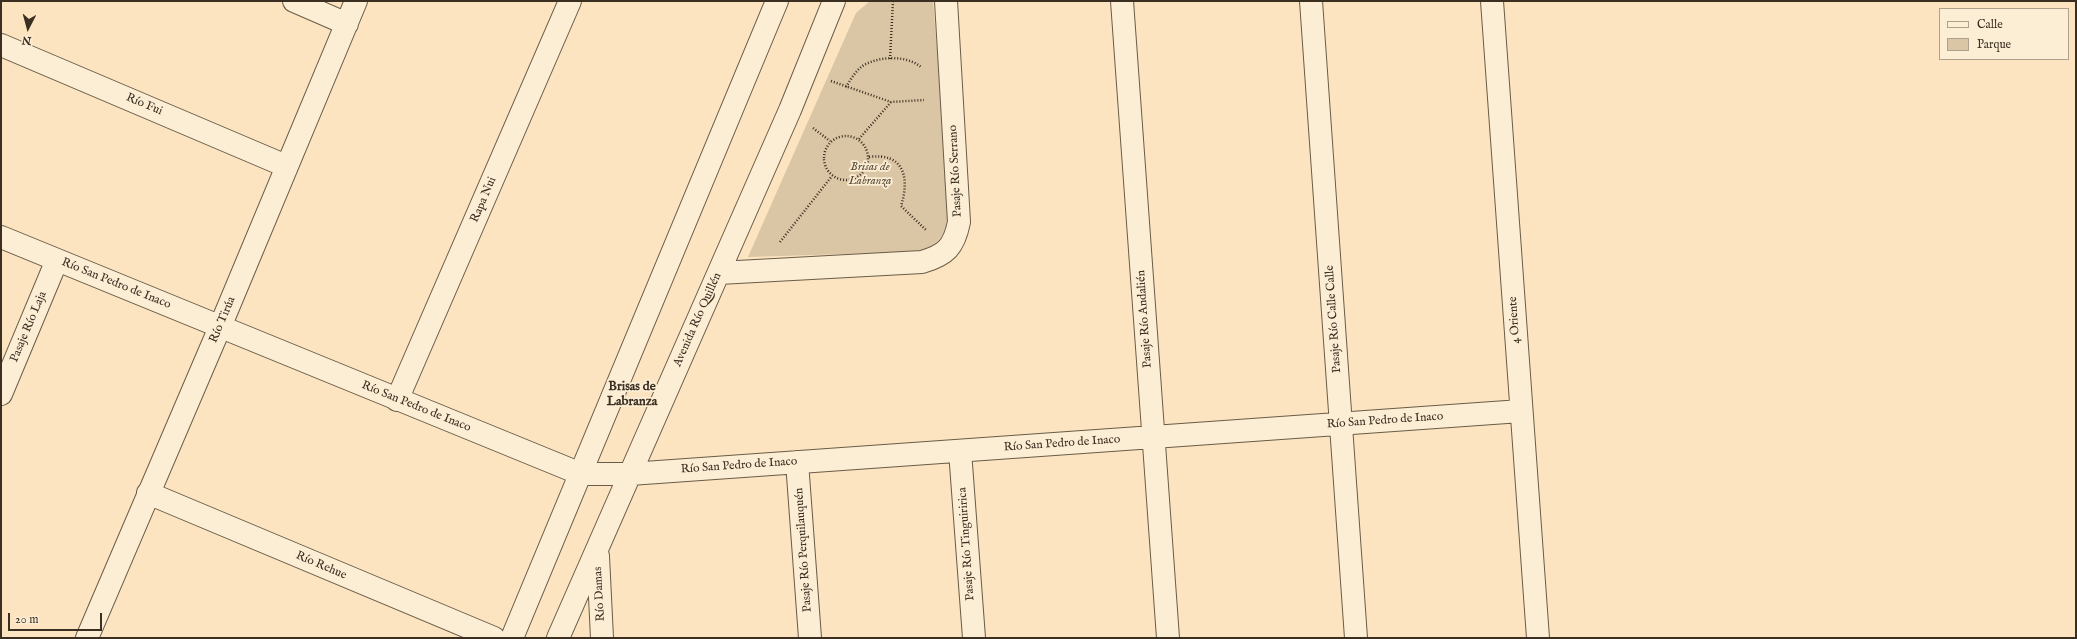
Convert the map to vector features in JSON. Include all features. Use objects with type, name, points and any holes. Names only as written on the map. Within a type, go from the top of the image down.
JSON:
[{"type":"street","points":[[294,1],[347,24]]},
{"type":"street","name":"Río Tirúa","points":[[87,638],[356,1]]},
{"type":"street","name":"Rapa Nui","points":[[398,400],[570,1]]},
{"type":"street","points":[[512,638],[777,1]]},
{"type":"street","name":"Avenida Río Quillén","points":[[558,638],[598,551],[630,474],[807,71],[834,1]]},
{"type":"street","name":"Pasaje Río Serrano","points":[[946,1],[959,222],[956,237],[947,250]]},
{"type":"street","name":"Pasaje Río Andalién","points":[[1122,1],[1168,638]]},
{"type":"street","name":"Pasaje Río Calle Calle","points":[[1311,1],[1356,638]]},
{"type":"street","name":"4 Oriente","points":[[1492,1],[1538,638]]},
{"type":"street","name":"Río Fui","points":[[1,45],[286,166]]},
{"type":"street","name":"Río San Pedro de Inaco","points":[[1,237],[581,474],[630,474],[1521,411]]},
{"type":"street","points":[[719,274],[922,262],[938,257],[947,250]]},
{"type":"street","name":"Pasaje Río Laja","points":[[1,394],[57,260]]},
{"type":"street","name":"Pasaje Río Tinguiririca","points":[[960,451],[974,638]]},
{"type":"street","name":"Pasaje Río Perquilauquén","points":[[797,462],[810,638]]},
{"type":"street","name":"Río Rehue","points":[[148,493],[494,638]]},
{"type":"street","name":"Río Damas","points":[[598,551],[602,638]]},
{"type":"path","points":[[890,58],[894,1]]},
{"type":"path","points":[[846,87],[852,76],[863,65],[881,59],[890,58],[914,62],[924,70]]},
{"type":"path","points":[[807,71],[846,87],[891,102],[952,97]]},
{"type":"path","points":[[858,139],[891,102]]},
{"type":"path","points":[[844,135],[858,139],[867,150],[869,158],[864,171],[859,176],[846,180],[832,176],[824,163],[825,148],[830,141],[844,135]]},
{"type":"path","points":[[869,158],[881,156],[894,160],[903,171],[906,183],[901,206],[947,250]]},
{"type":"path","points":[[777,246],[832,176]]},
{"type":"green space","name":"Brisas de Labranza","points":[[870,1],[933,1],[951,214],[946,229],[943,235],[933,244],[927,248],[912,252],[748,257],[856,13]]},
{"type":"district","name":"Brisas de Labranza","points":[[632,394]]}]
